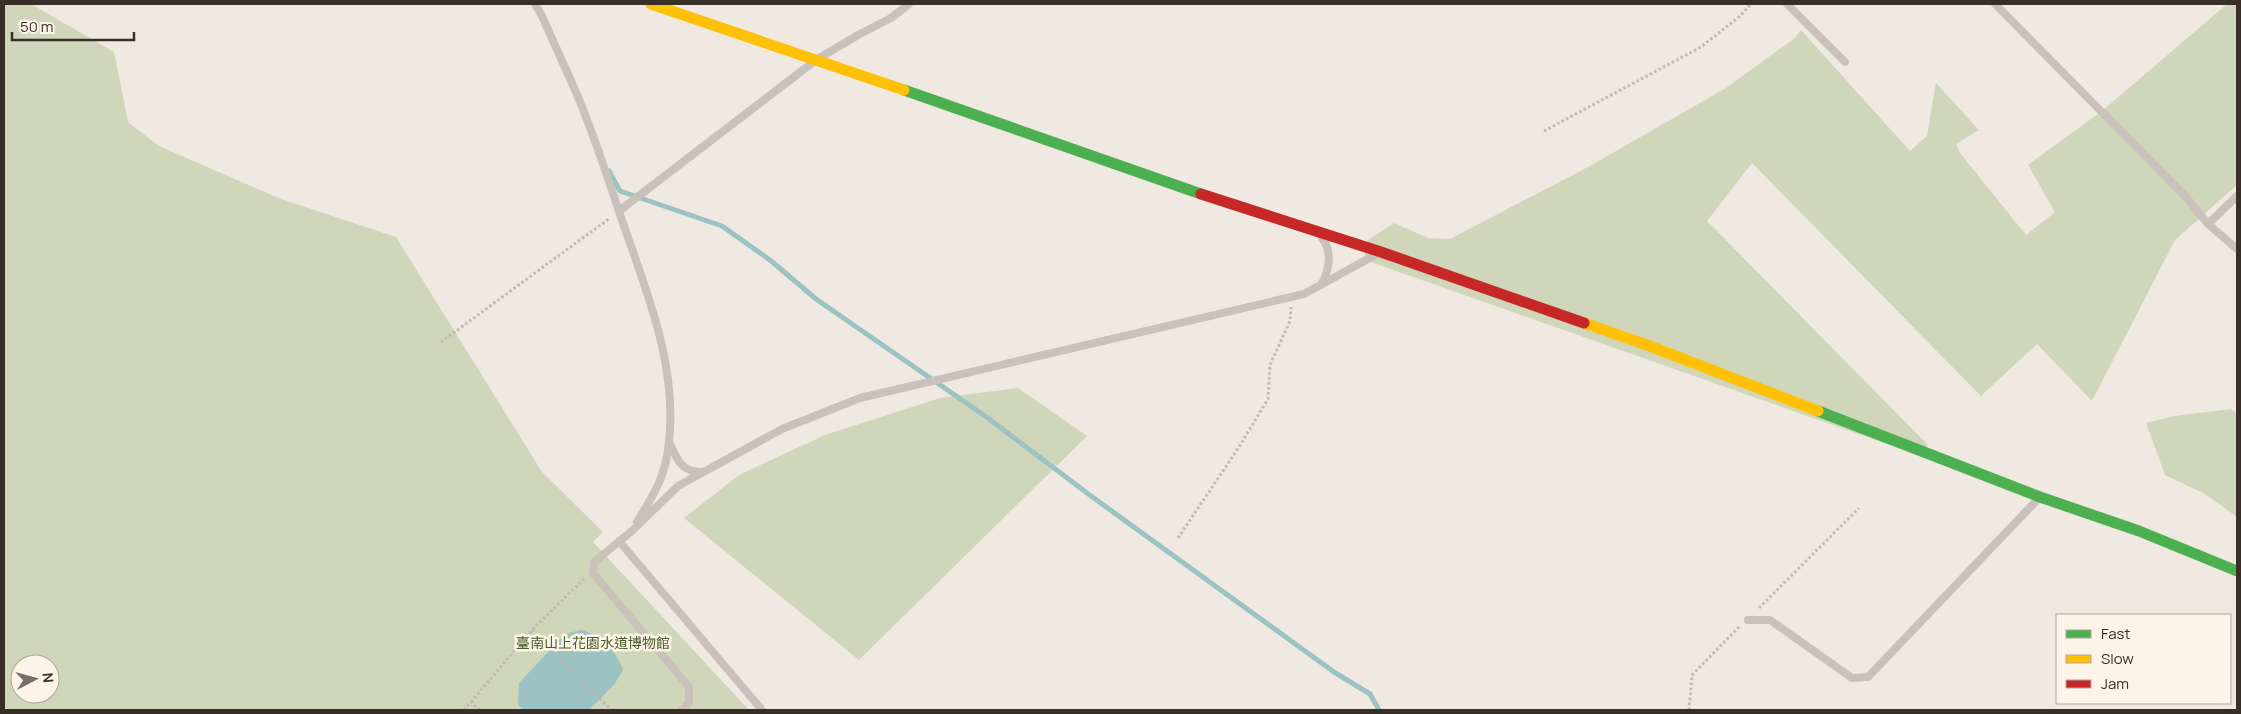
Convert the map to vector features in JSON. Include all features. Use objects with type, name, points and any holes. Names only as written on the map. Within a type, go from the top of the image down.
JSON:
[{"type":"street","points":[[650,4],[1098,157],[1234,206],[1381,252],[1647,345],[2040,496],[2139,531],[2237,571]]},
{"type":"lane","points":[[535,4],[578,98],[646,284],[663,344],[670,404],[669,442],[662,480],[633,530]]},
{"type":"lane","points":[[541,4],[541,14]]},
{"type":"lane","points":[[619,211],[816,60],[858,34],[874,28],[891,18],[909,4]]},
{"type":"lane","points":[[1787,4],[1845,62]]},
{"type":"lane","points":[[1995,4],[2186,197],[2208,224],[2237,249]]},
{"type":"lane","points":[[2208,224],[2237,196]]},
{"type":"lane","points":[[1318,232],[1326,243],[1329,261],[1328,272],[1321,285]]},
{"type":"lane","points":[[682,710],[689,703],[689,686],[593,573],[594,562],[633,530],[678,486],[782,429],[860,398],[1304,294],[1381,252]]},
{"type":"lane","points":[[669,442],[682,466],[690,471],[704,472]]},
{"type":"lane","points":[[1748,620],[1770,620],[1852,678],[1868,677],[2040,496]]},
{"type":"lane","points":[[619,541],[762,710]]},
{"type":"path","points":[[1544,131],[1701,47],[1740,16],[1751,4]]},
{"type":"path","points":[[441,342],[619,211]]},
{"type":"path","points":[[1178,538],[1240,447],[1268,399],[1270,365],[1290,321],[1292,297]]},
{"type":"path","points":[[1689,710],[1692,675],[1735,629],[1748,620],[1859,508]]},
{"type":"path","points":[[464,710],[532,630],[583,579],[593,573]]},
{"type":"path","points":[[532,630],[574,673]]},
{"type":"path","points":[[581,682],[612,710]]},
{"type":"path","points":[[472,702],[479,710]]},
{"type":"green space","name":"臺南山上花園水道博物館","points":[[4,4],[31,4],[114,52],[128,122],[159,146],[281,199],[396,237],[542,472],[603,532],[593,542],[749,710],[4,710]]},
{"type":"green space","points":[[2227,4],[2237,4],[2237,185],[2175,240],[2092,401],[2037,344],[1981,396],[1752,163],[1707,221],[1928,445],[1918,455],[1365,260],[1365,242],[1394,223],[1428,238],[1450,239],[1588,167],[1726,88],[1795,38],[1801,30],[1910,151],[1927,136],[1936,83],[1979,130],[1956,144],[1960,153],[2026,235],[2055,212],[2028,165],[2102,111]]},
{"type":"green space","points":[[1018,388],[1087,436],[859,660],[684,518],[739,475],[825,435],[940,398]]},
{"type":"green space","points":[[2231,409],[2237,414],[2237,517],[2205,494],[2165,475],[2146,423],[2174,416]]},
{"type":"water","points":[[581,630],[601,640],[616,656],[623,670],[614,685],[589,710],[524,710],[518,705],[519,683],[565,634]]},
{"type":"waterway","points":[[609,171],[620,191],[722,226],[770,260],[816,299],[985,416],[1091,496],[1334,672],[1370,694],[1379,710]]},
{"type":"traffic: fast","points":[[904,90],[1201,194]]},
{"type":"traffic: fast","points":[[1818,411],[2040,497],[2139,531],[2237,571]]},
{"type":"traffic: slow","points":[[651,4],[904,90]]},
{"type":"traffic: slow","points":[[1584,323],[1647,345],[1818,411]]},
{"type":"traffic: jam","points":[[1201,194],[1381,252],[1584,323]]}]
